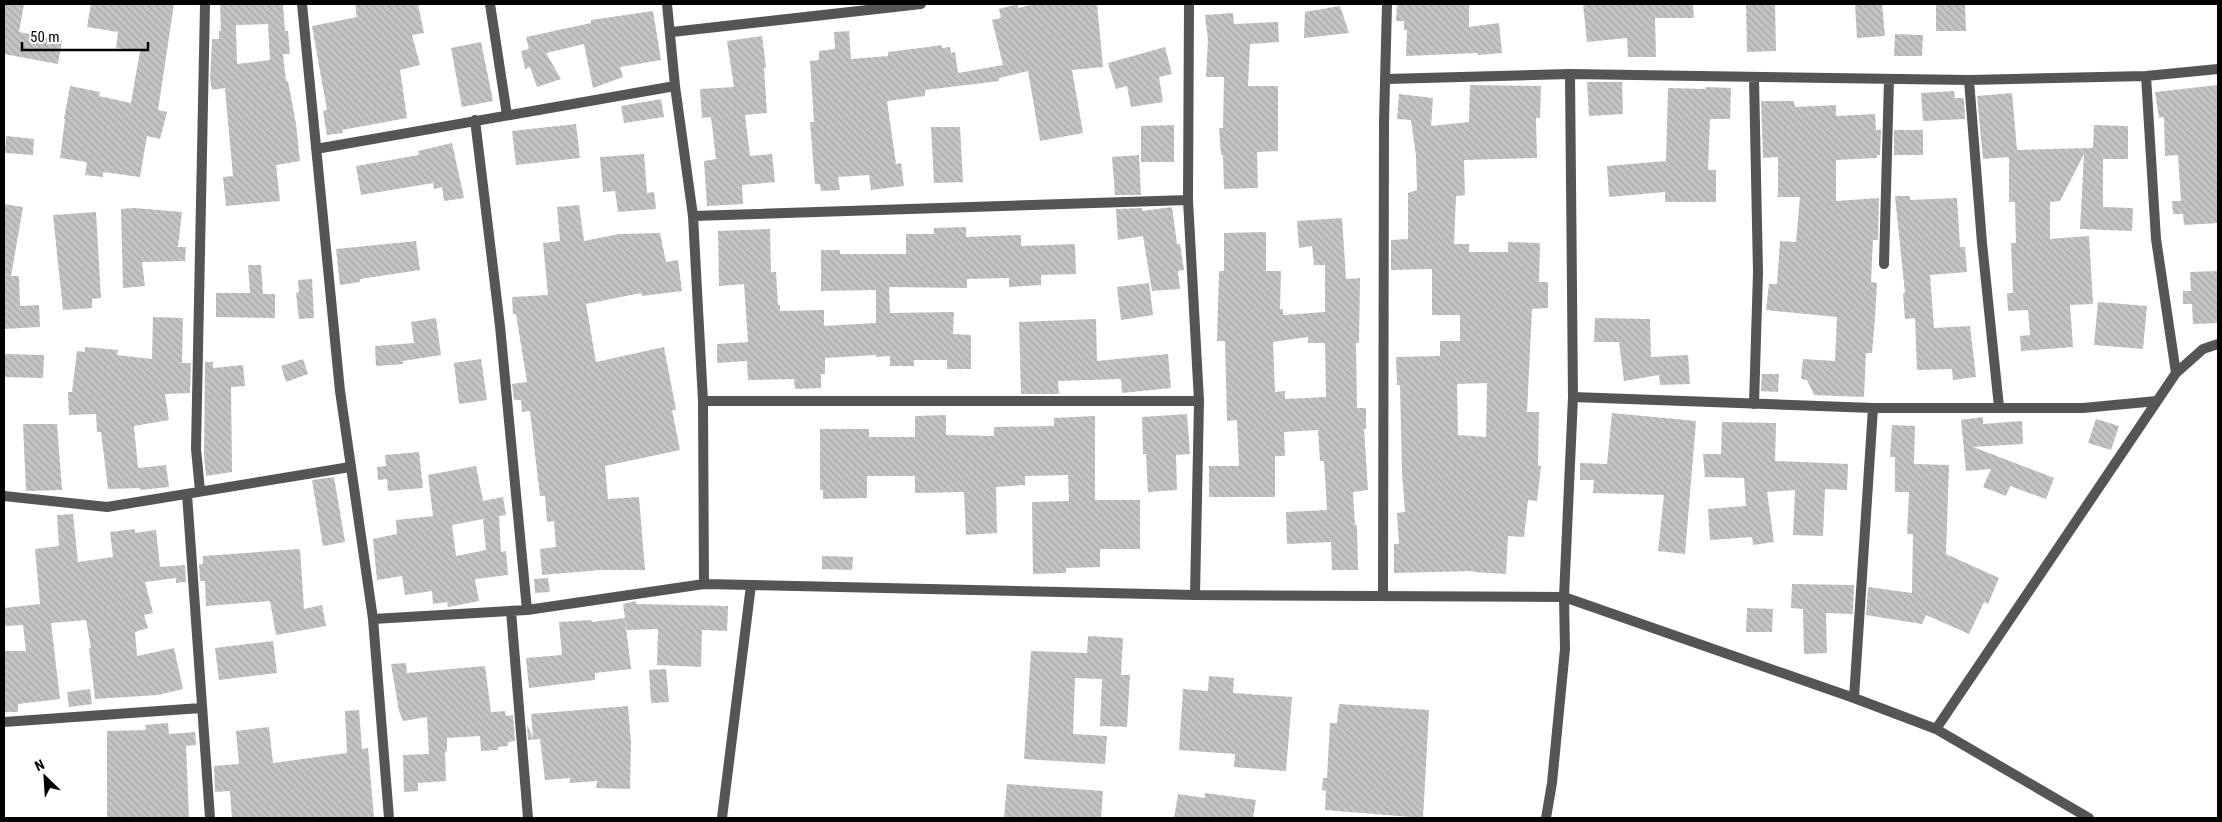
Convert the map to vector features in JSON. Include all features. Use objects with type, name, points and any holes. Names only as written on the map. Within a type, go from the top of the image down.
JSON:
[{"type":"street","points":[[200,491],[196,449],[205,4]]},
{"type":"street","points":[[302,4],[331,311],[350,467],[373,619],[389,818]]},
{"type":"street","points":[[490,4],[507,115]]},
{"type":"street","points":[[668,4],[672,32],[675,86],[693,216],[703,401],[704,584]]},
{"type":"street","points":[[672,32],[921,4]]},
{"type":"street","points":[[1189,4],[1188,200],[1199,401],[1195,595]]},
{"type":"street","points":[[1383,595],[1384,122],[1387,4]]},
{"type":"street","points":[[1386,79],[1570,74],[1969,80],[2146,76],[2218,69]]},
{"type":"street","points":[[1546,818],[1552,783],[1565,649],[1564,597],[1572,397],[1570,74]]},
{"type":"street","points":[[2146,76],[2156,239],[2176,373]]},
{"type":"street","points":[[1754,78],[1758,272],[1754,404]]},
{"type":"street","points":[[1884,264],[1889,79]]},
{"type":"street","points":[[1969,80],[1982,243],[2000,407]]},
{"type":"street","points":[[316,149],[675,86]]},
{"type":"street","points":[[475,120],[500,326],[527,610]]},
{"type":"street","points":[[693,216],[1188,200]]},
{"type":"street","points":[[1936,729],[2176,373],[2203,349],[2218,344]]},
{"type":"street","points":[[1572,397],[1873,408],[2083,408],[2158,401]]},
{"type":"street","points":[[703,401],[1199,401]]},
{"type":"street","points":[[1854,698],[1873,408]]},
{"type":"street","points":[[4,496],[107,507],[350,467]]},
{"type":"street","points":[[186,494],[210,818]]},
{"type":"street","points":[[373,619],[527,610],[704,584],[1195,595],[1564,597],[1854,698],[1936,729],[2088,818]]},
{"type":"street","points":[[722,818],[751,585]]},
{"type":"street","points":[[511,611],[528,818]]},
{"type":"street","points":[[4,722],[201,708]]},
{"type":"building","points":[[4,4],[24,4],[19,32],[62,41],[58,64],[4,54]]},
{"type":"building","points":[[91,4],[174,4],[158,110],[167,112],[160,139],[147,136],[140,177],[103,172],[103,177],[85,175],[87,162],[60,158],[70,86],[100,92],[99,96],[131,103],[140,51],[116,48],[118,32],[87,27]]},
{"type":"building","points":[[220,4],[283,4],[285,31],[288,31],[290,54],[283,54],[286,81],[288,81],[296,124],[300,161],[276,165],[280,201],[226,206],[223,177],[233,176],[225,88],[212,90],[210,79],[212,39],[219,39],[219,31],[221,31]],"holes":[[[268,24],[270,60],[237,64],[236,25]]]},
{"type":"building","points":[[355,4],[418,4],[424,33],[412,35],[420,65],[400,70],[407,118],[342,130],[343,133],[327,135],[323,111],[327,110],[312,26],[357,17]]},
{"type":"building","points":[[1018,4],[1018,8],[1035,4],[1097,4],[1103,67],[1072,70],[1083,133],[1040,141],[1028,71],[999,78],[999,81],[925,90],[925,96],[887,101],[896,164],[901,163],[904,186],[871,190],[869,175],[838,177],[840,190],[821,191],[820,184],[815,184],[810,122],[814,122],[810,61],[819,60],[819,51],[835,49],[834,32],[849,31],[851,59],[888,56],[888,52],[942,45],[942,48],[950,47],[951,53],[955,52],[958,73],[1003,65],[992,20],[1001,18],[999,9]]},
{"type":"building","points":[[1397,4],[1469,4],[1469,27],[1499,23],[1502,53],[1406,56],[1407,30],[1404,30],[1404,21],[1396,21]]},
{"type":"building","points":[[1583,4],[1693,4],[1694,18],[1655,18],[1656,57],[1628,57],[1627,38],[1587,42]]},
{"type":"building","points":[[1746,4],[1775,4],[1776,51],[1747,52]]},
{"type":"building","points":[[1855,4],[1882,4],[1885,36],[1857,38]]},
{"type":"building","points":[[1936,4],[1965,4],[1966,31],[1936,31]]},
{"type":"building","points":[[1340,6],[1349,33],[1304,38],[1305,12]]},
{"type":"building","points":[[653,11],[661,60],[620,67],[623,77],[593,88],[584,44],[546,53],[561,79],[537,87],[530,67],[525,69],[521,51],[529,49],[526,37],[591,23],[591,20]]},
{"type":"building","points":[[1233,13],[1234,24],[1278,22],[1279,42],[1250,44],[1248,86],[1278,86],[1278,151],[1257,152],[1258,188],[1224,189],[1223,155],[1221,155],[1219,128],[1223,128],[1224,77],[1206,77],[1208,40],[1205,15]]},
{"type":"building","points":[[1895,34],[1923,35],[1922,56],[1894,56]]},
{"type":"building","points":[[762,36],[766,67],[764,68],[767,113],[745,115],[750,156],[772,154],[775,182],[742,185],[743,204],[707,206],[704,161],[716,159],[711,117],[702,118],[700,89],[734,87],[727,41]]},
{"type":"building","points":[[481,42],[493,101],[462,107],[451,48]]},
{"type":"building","points":[[1165,47],[1172,74],[1159,77],[1163,102],[1131,107],[1127,86],[1116,89],[1108,63]]},
{"type":"building","points":[[1587,82],[1622,82],[1623,114],[1589,116]]},
{"type":"building","points":[[1470,85],[1541,86],[1540,118],[1536,118],[1537,158],[1464,160],[1465,195],[1456,196],[1454,244],[1469,244],[1469,252],[1508,252],[1508,242],[1540,243],[1539,282],[1548,282],[1548,308],[1532,309],[1527,412],[1539,412],[1538,466],[1541,466],[1537,501],[1528,500],[1524,537],[1508,536],[1506,574],[1473,571],[1394,573],[1394,544],[1399,544],[1397,513],[1405,512],[1400,385],[1397,385],[1396,357],[1440,356],[1440,341],[1460,341],[1460,315],[1432,315],[1432,269],[1391,270],[1391,240],[1408,239],[1408,193],[1417,190],[1416,156],[1411,120],[1397,119],[1399,94],[1433,98],[1431,126],[1469,122]],"holes":[[[1487,383],[1486,437],[1458,435],[1457,384]]]},
{"type":"building","points":[[2218,85],[2218,223],[2184,225],[2183,214],[2173,214],[2172,201],[2181,201],[2178,155],[2165,156],[2164,117],[2159,118],[2155,92]]},
{"type":"building","points":[[1706,87],[1731,88],[1730,119],[1710,119],[1708,170],[1716,170],[1716,202],[1665,202],[1665,192],[1609,197],[1607,166],[1666,161],[1668,88],[1706,89]]},
{"type":"building","points":[[1954,91],[1955,98],[1964,98],[1965,119],[1923,121],[1921,93]]},
{"type":"building","points":[[2012,93],[2017,150],[2093,148],[2094,125],[2128,126],[2128,159],[2103,159],[2103,207],[2133,208],[2132,231],[2080,229],[2084,154],[2060,201],[2050,202],[2050,239],[2089,236],[2093,304],[2070,305],[2073,347],[2021,351],[2020,336],[2030,335],[2028,310],[2008,311],[2007,293],[2013,293],[2011,243],[2016,243],[2015,202],[2009,202],[2009,157],[1983,159],[1977,96]]},
{"type":"building","points":[[661,99],[664,117],[624,123],[621,106]]},
{"type":"building","points":[[1761,101],[1794,101],[1795,107],[1836,105],[1836,116],[1875,114],[1876,130],[1881,130],[1880,155],[1877,155],[1877,158],[1836,160],[1836,201],[1879,198],[1878,240],[1873,240],[1871,282],[1877,283],[1875,318],[1872,353],[1866,353],[1864,397],[1814,395],[1807,380],[1801,379],[1803,359],[1835,361],[1837,317],[1766,310],[1769,284],[1777,284],[1780,241],[1796,242],[1800,197],[1778,197],[1778,157],[1763,158]]},
{"type":"building","points":[[576,124],[580,158],[516,165],[512,131]]},
{"type":"building","points":[[1174,125],[1174,162],[1141,162],[1141,126]]},
{"type":"building","points":[[931,127],[960,127],[963,182],[934,183]]},
{"type":"building","points":[[1894,130],[1923,130],[1923,155],[1894,155]]},
{"type":"building","points":[[6,136],[34,139],[33,155],[5,153]]},
{"type":"building","points":[[452,143],[464,198],[444,201],[442,187],[434,189],[433,183],[361,195],[356,166],[419,155],[418,151]]},
{"type":"building","points":[[644,154],[647,193],[654,192],[656,209],[618,212],[615,191],[603,192],[600,157]]},
{"type":"building","points":[[1139,155],[1141,195],[1115,195],[1112,157]]},
{"type":"building","points":[[1895,196],[1910,196],[1910,200],[1957,198],[1960,247],[1965,247],[1967,272],[1930,275],[1934,328],[1970,326],[1976,377],[1953,380],[1952,369],[1917,370],[1915,318],[1905,319],[1903,294],[1905,293]]},
{"type":"building","points":[[4,204],[23,207],[11,276],[19,276],[20,306],[39,305],[40,327],[4,329],[4,276],[9,276],[4,275]]},
{"type":"building","points":[[579,205],[584,241],[619,234],[660,233],[666,262],[678,260],[682,291],[642,296],[641,293],[586,304],[596,362],[664,347],[676,410],[672,410],[680,450],[605,466],[608,499],[639,497],[645,570],[601,570],[542,575],[540,549],[556,547],[554,521],[547,522],[545,496],[540,496],[530,411],[522,412],[521,400],[514,400],[512,384],[527,382],[516,314],[513,314],[512,297],[548,295],[543,243],[560,241],[557,207]]},
{"type":"building","points":[[1172,207],[1177,244],[1180,244],[1184,270],[1178,271],[1180,289],[1152,291],[1143,236],[1118,240],[1116,209],[1142,208],[1142,211]]},
{"type":"building","points":[[134,208],[182,212],[178,247],[186,247],[185,261],[142,262],[145,286],[123,288],[121,209]]},
{"type":"building","points":[[96,212],[101,298],[92,299],[92,308],[63,310],[53,215]]},
{"type":"building","points":[[1342,218],[1346,279],[1360,278],[1359,343],[1356,343],[1357,408],[1366,408],[1366,429],[1364,429],[1368,490],[1353,492],[1355,525],[1357,525],[1358,570],[1332,570],[1331,542],[1287,544],[1286,512],[1327,510],[1324,461],[1320,461],[1318,430],[1284,432],[1285,456],[1275,456],[1275,497],[1209,497],[1209,466],[1239,466],[1237,420],[1227,421],[1225,341],[1217,341],[1219,271],[1224,271],[1224,233],[1266,232],[1266,271],[1281,271],[1280,309],[1283,309],[1283,315],[1325,312],[1325,265],[1314,265],[1312,246],[1299,248],[1297,221]],"holes":[[[1308,337],[1308,343],[1325,343],[1326,397],[1285,399],[1285,391],[1275,392],[1273,342]]]},
{"type":"building","points":[[966,227],[966,237],[1021,235],[1021,246],[1075,244],[1076,274],[1041,275],[1041,285],[1009,287],[1009,278],[967,279],[967,288],[889,287],[890,313],[954,312],[953,334],[971,335],[971,369],[947,369],[947,360],[914,360],[914,366],[890,366],[890,356],[825,358],[825,374],[821,374],[821,388],[795,389],[794,379],[748,380],[747,361],[717,363],[717,344],[748,342],[744,284],[719,286],[718,231],[770,229],[771,272],[776,272],[780,311],[824,310],[824,326],[876,323],[876,290],[821,291],[821,250],[840,250],[840,254],[906,254],[906,234],[934,234],[934,228]]},
{"type":"building","points":[[416,241],[420,270],[360,279],[360,282],[340,285],[336,249]]},
{"type":"building","points":[[248,265],[261,265],[263,294],[275,294],[275,318],[216,317],[216,293],[250,293]]},
{"type":"building","points":[[2218,271],[2218,323],[2193,324],[2192,304],[2183,304],[2183,291],[2191,291],[2190,272]]},
{"type":"building","points":[[312,279],[314,318],[299,319],[296,293],[299,292],[298,280]]},
{"type":"building","points":[[1149,283],[1153,315],[1121,320],[1117,287]]},
{"type":"building","points":[[2098,302],[2147,306],[2143,349],[2094,345]]},
{"type":"building","points":[[153,317],[183,318],[182,363],[191,363],[190,393],[165,394],[169,420],[134,426],[138,468],[166,465],[169,487],[140,490],[140,488],[108,489],[101,432],[97,432],[96,414],[69,415],[68,392],[72,392],[77,351],[85,352],[85,347],[118,350],[117,355],[152,359]]},
{"type":"building","points":[[436,318],[441,355],[403,361],[403,364],[376,366],[375,346],[414,343],[411,322]]},
{"type":"building","points":[[1595,318],[1650,319],[1651,357],[1688,355],[1690,384],[1660,385],[1659,375],[1624,381],[1619,342],[1594,342]]},
{"type":"building","points":[[1096,319],[1097,361],[1168,354],[1171,388],[1122,393],[1121,379],[1058,381],[1059,394],[1021,394],[1019,322]]},
{"type":"building","points":[[4,354],[44,355],[43,378],[4,377]]},
{"type":"building","points":[[303,359],[308,374],[286,382],[281,366]]},
{"type":"building","points":[[481,359],[487,400],[459,404],[454,363]]},
{"type":"building","points":[[205,362],[213,362],[213,368],[243,365],[245,386],[231,387],[232,472],[206,476],[204,456]]},
{"type":"building","points":[[1762,374],[1779,374],[1778,392],[1761,391]]},
{"type":"building","points":[[1612,413],[1696,421],[1685,554],[1658,551],[1664,495],[1593,493],[1594,480],[1580,480],[1580,463],[1607,464]]},
{"type":"building","points":[[1187,414],[1190,454],[1176,455],[1177,490],[1148,492],[1146,454],[1143,454],[1142,417]]},
{"type":"building","points":[[946,415],[946,435],[994,436],[994,427],[1054,426],[1054,418],[1095,416],[1095,500],[1140,500],[1140,549],[1100,549],[1100,567],[1066,568],[1066,573],[1033,574],[1032,502],[1069,501],[1068,475],[1025,476],[1025,485],[996,487],[997,533],[966,535],[964,492],[915,493],[915,476],[867,476],[867,498],[823,499],[823,490],[820,490],[820,429],[869,429],[869,437],[915,437],[915,416]]},
{"type":"building","points":[[1983,417],[1983,424],[2022,421],[2023,444],[1973,447],[2054,478],[2046,499],[2010,486],[2006,496],[1983,487],[1991,469],[1966,471],[1961,420]]},
{"type":"building","points":[[2096,419],[2119,426],[2111,450],[2088,443]]},
{"type":"building","points":[[1722,422],[1776,423],[1775,461],[1848,464],[1847,490],[1825,489],[1823,536],[1793,535],[1795,490],[1767,492],[1774,542],[1753,545],[1752,537],[1710,540],[1708,509],[1746,506],[1744,478],[1705,477],[1703,454],[1721,454]]},
{"type":"building","points":[[23,424],[57,424],[62,490],[26,491]]},
{"type":"building","points":[[1892,425],[1915,426],[1914,464],[1949,465],[1946,554],[1999,578],[1988,604],[1984,602],[1969,634],[1926,615],[1922,624],[1866,615],[1868,587],[1912,593],[1913,534],[1907,534],[1909,492],[1895,492],[1895,457],[1890,457]]},
{"type":"building","points":[[419,452],[423,488],[388,491],[387,479],[378,480],[377,467],[386,466],[385,455]]},
{"type":"building","points":[[476,466],[483,501],[503,497],[506,515],[499,516],[501,552],[506,551],[508,575],[475,579],[479,601],[448,607],[447,602],[433,604],[432,591],[405,595],[402,576],[377,580],[373,539],[397,534],[396,520],[433,516],[428,475]],"holes":[[[483,519],[486,550],[456,556],[452,525]]]},
{"type":"building","points":[[334,477],[345,542],[323,546],[312,480]]},
{"type":"building","points":[[73,514],[78,562],[113,557],[110,532],[135,529],[135,533],[156,530],[160,567],[185,565],[186,582],[176,583],[176,578],[145,582],[153,613],[144,615],[148,628],[135,632],[137,656],[174,648],[183,689],[158,695],[95,699],[89,648],[91,648],[86,620],[51,623],[60,699],[18,704],[18,712],[4,712],[4,651],[26,651],[23,625],[4,626],[4,608],[40,604],[35,549],[59,546],[57,515]]},
{"type":"building","points":[[300,549],[304,609],[322,605],[326,626],[276,635],[270,601],[206,606],[205,581],[200,581],[199,564],[203,564],[203,556]]},
{"type":"building","points":[[822,556],[853,557],[852,570],[822,569]]},
{"type":"building","points":[[548,578],[550,592],[535,593],[534,579]]},
{"type":"building","points":[[1792,584],[1854,585],[1853,614],[1826,613],[1827,653],[1804,654],[1803,609],[1791,608]]},
{"type":"building","points":[[636,601],[636,604],[728,606],[727,631],[702,630],[701,667],[657,665],[658,629],[627,630],[625,619],[631,669],[595,673],[595,680],[529,688],[526,658],[562,655],[559,622],[591,620],[592,622],[625,618],[623,604]]},
{"type":"building","points":[[1747,608],[1773,609],[1772,632],[1746,632]]},
{"type":"building","points":[[1088,636],[1123,638],[1121,675],[1130,675],[1127,727],[1100,726],[1102,679],[1075,678],[1073,734],[1107,736],[1105,764],[1024,759],[1031,651],[1087,653]]},
{"type":"building","points":[[273,641],[277,673],[219,680],[215,648]]},
{"type":"building","points":[[406,663],[407,673],[485,666],[491,712],[505,711],[506,716],[513,715],[515,741],[508,742],[508,746],[498,747],[498,750],[481,751],[480,736],[447,738],[447,751],[445,752],[446,781],[418,783],[418,791],[404,792],[403,755],[429,754],[427,717],[403,721],[399,711],[391,664]]},
{"type":"building","points":[[666,669],[669,702],[651,703],[649,670]]},
{"type":"building","points":[[1209,676],[1234,678],[1233,693],[1292,697],[1286,771],[1234,767],[1235,754],[1179,750],[1183,689],[1208,691]]},
{"type":"building","points":[[90,689],[92,704],[69,707],[67,692]]},
{"type":"building","points":[[1339,704],[1429,710],[1423,818],[1325,810],[1326,791],[1322,790],[1323,778],[1327,778],[1330,723],[1337,723]]},
{"type":"building","points":[[628,706],[631,742],[630,789],[596,788],[597,781],[570,783],[570,778],[545,780],[540,739],[528,740],[527,724],[533,738],[531,714]]},
{"type":"building","points":[[359,710],[362,749],[368,748],[374,818],[232,818],[230,791],[215,792],[214,766],[239,764],[236,731],[269,727],[273,763],[347,753],[345,711]]},
{"type":"building","points":[[168,723],[169,734],[195,732],[196,745],[186,746],[189,818],[107,818],[107,731],[146,730],[145,725]]},
{"type":"building","points":[[1007,784],[1103,791],[1101,818],[1004,818]]},
{"type":"building","points":[[1205,793],[1256,800],[1253,818],[1174,818],[1178,794],[1205,798]]}]
